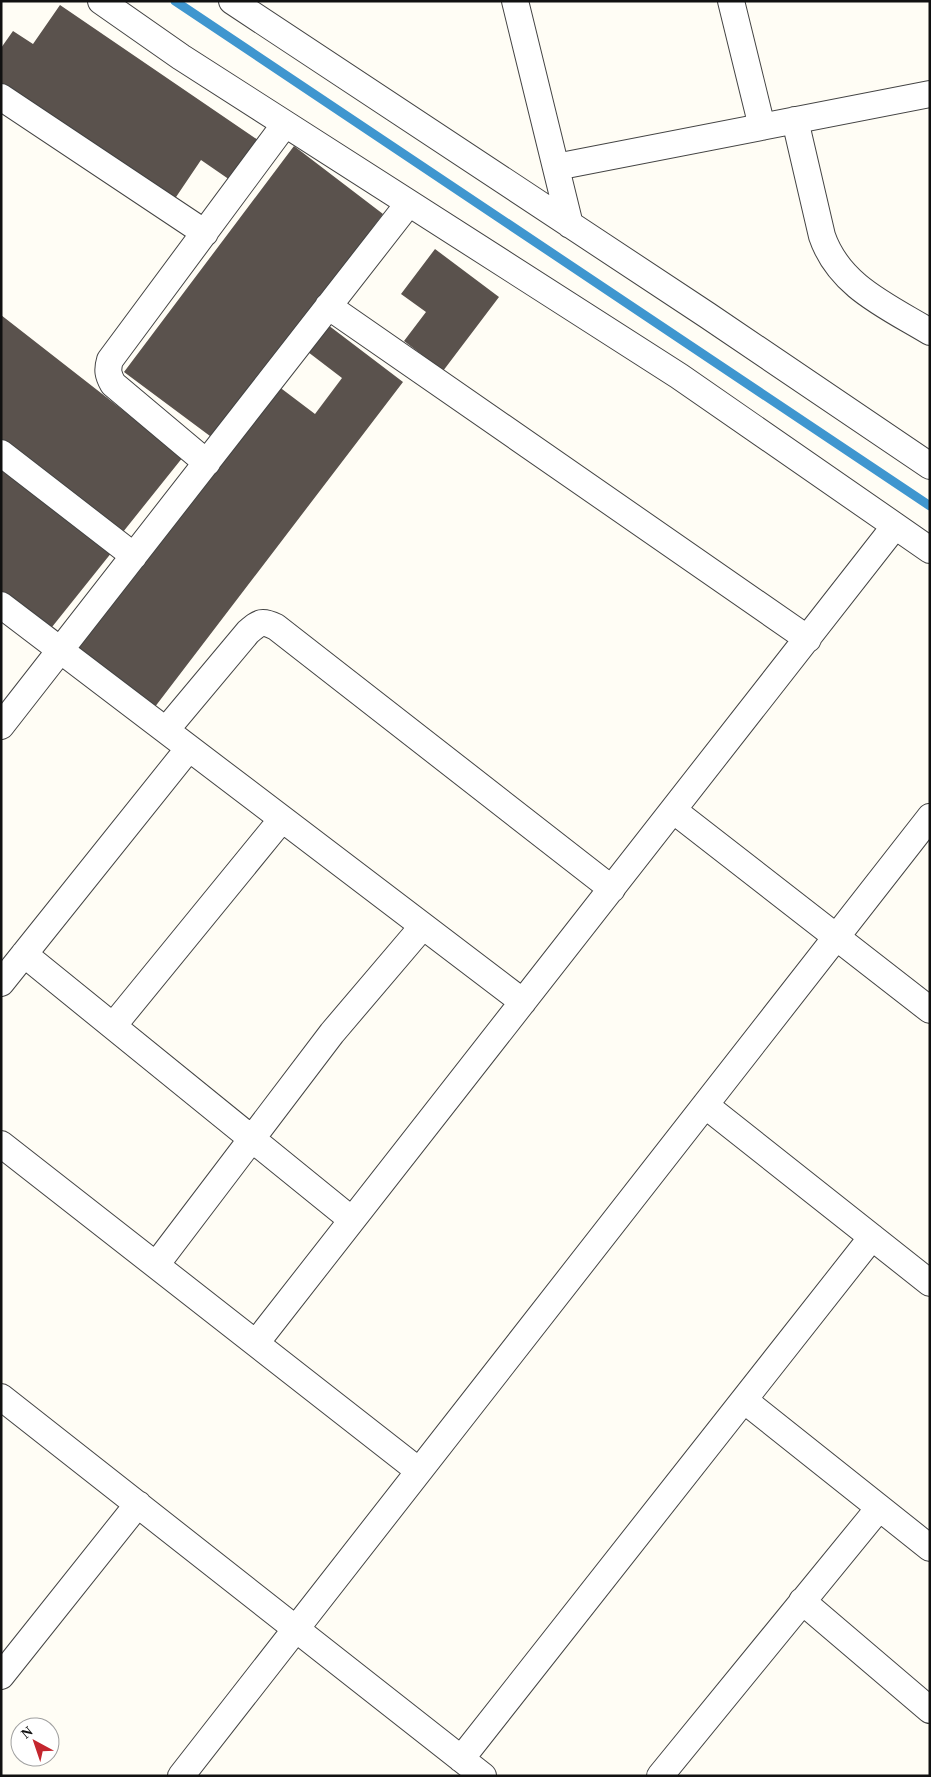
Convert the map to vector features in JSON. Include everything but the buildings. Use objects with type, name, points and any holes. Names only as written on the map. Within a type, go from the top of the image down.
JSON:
[{"type":"street","points":[[102,1],[181,57],[679,376],[930,550]]},
{"type":"street","points":[[232,1],[930,466]]},
{"type":"street","points":[[515,1],[570,225]]},
{"type":"street","points":[[731,1],[762,127]]},
{"type":"street","points":[[556,167],[930,94]]},
{"type":"street","points":[[1,97],[205,233]]},
{"type":"street","points":[[795,120],[827,252],[839,270],[864,292],[926,326]]},
{"type":"street","points":[[207,463],[113,384],[107,368],[110,360],[285,124]]},
{"type":"street","points":[[1,726],[409,204]]},
{"type":"street","points":[[328,306],[808,638]]},
{"type":"street","points":[[1,453],[134,556]]},
{"type":"street","points":[[256,1343],[895,526]]},
{"type":"street","points":[[1,605],[523,1002]]},
{"type":"street","points":[[166,730],[248,632],[258,623],[267,622],[276,627],[612,888]]},
{"type":"street","points":[[1,983],[189,748]]},
{"type":"street","points":[[673,810],[930,1010]]},
{"type":"street","points":[[181,1776],[930,817]]},
{"type":"street","points":[[113,1026],[282,819]]},
{"type":"street","points":[[156,1265],[332,1034],[424,926]]},
{"type":"street","points":[[24,954],[352,1220]]},
{"type":"street","points":[[705,1105],[930,1283]]},
{"type":"street","points":[[1,1144],[419,1471]]},
{"type":"street","points":[[461,1759],[872,1237]]},
{"type":"street","points":[[1,1397],[483,1776]]},
{"type":"street","points":[[744,1400],[930,1548]]},
{"type":"street","points":[[1,1676],[138,1504]]},
{"type":"street","points":[[660,1776],[879,1508]]},
{"type":"street","points":[[802,1601],[930,1710]]},
{"type":"waterway","points":[[175,1],[930,506]]}]
